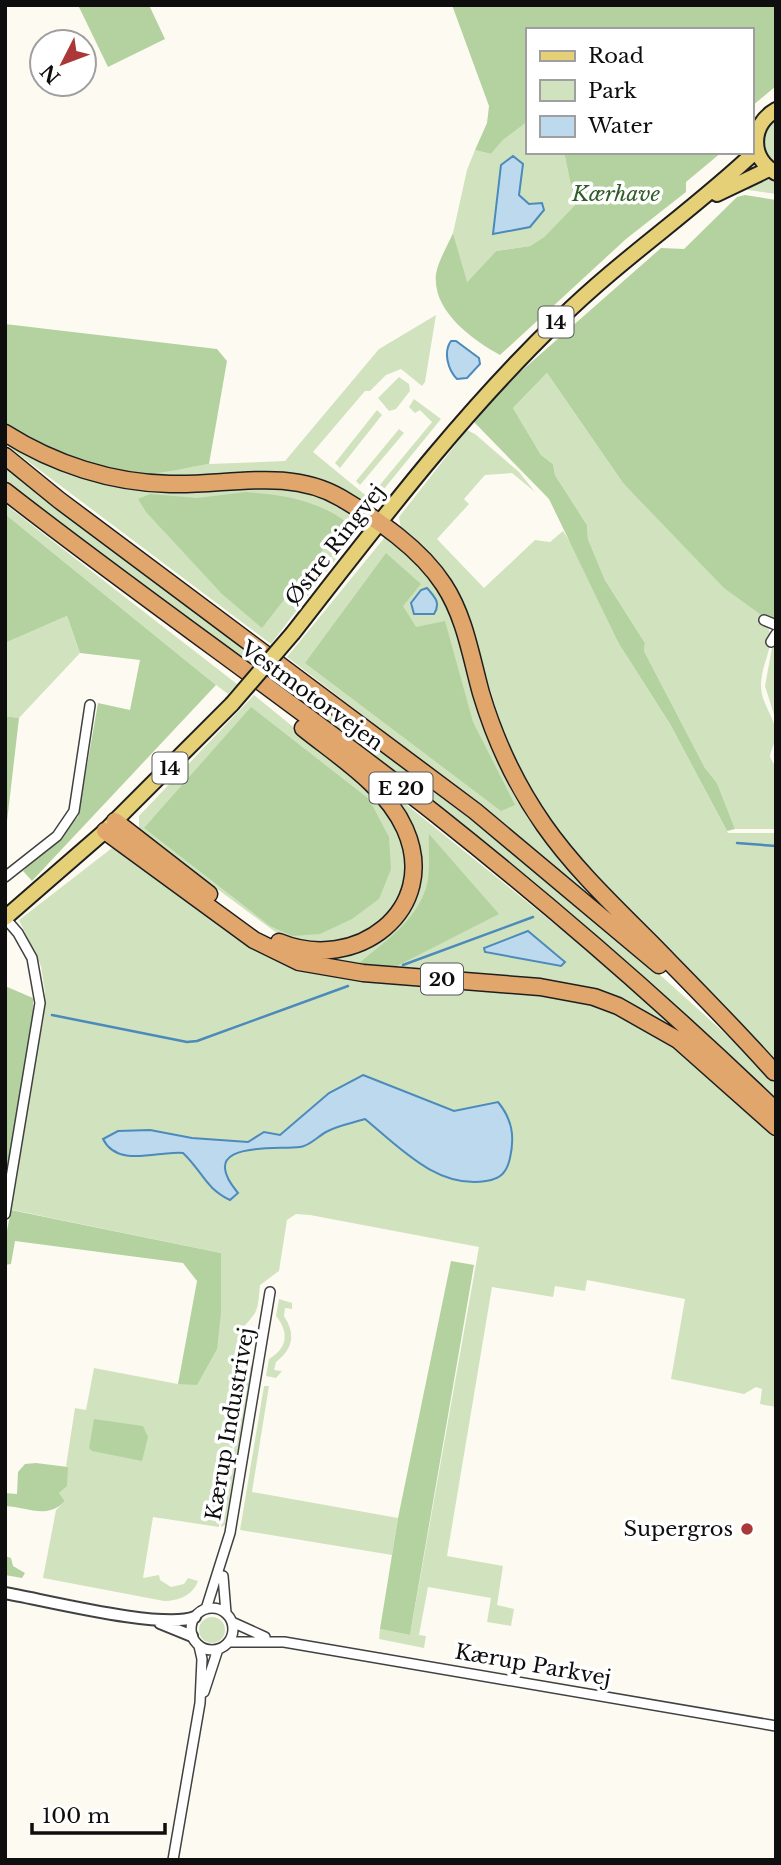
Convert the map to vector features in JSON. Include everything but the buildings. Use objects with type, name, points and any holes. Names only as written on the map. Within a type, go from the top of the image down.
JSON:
[{"type":"highway","points":[[5,433],[65,464],[130,480],[186,485],[257,480],[299,482],[338,496],[379,523],[422,560],[448,592],[462,623],[488,713],[500,743],[521,788],[545,826],[587,878],[727,1020],[775,1073]]},
{"type":"highway","name":"Vestmotorvejen","points":[[5,456],[59,500],[475,811],[652,959],[775,1073]]},
{"type":"highway","name":"Vestmotorvejen","points":[[5,491],[437,815],[615,965],[776,1111]]},
{"type":"highway","points":[[110,826],[247,924],[277,942],[300,950],[338,951],[364,943],[388,925],[410,886],[412,862],[408,838],[387,800],[362,776],[164,612]]},
{"type":"highway","name":"20","points":[[110,826],[254,940],[299,962],[363,973],[540,986],[594,997],[618,1006],[678,1040],[776,1127]]},
{"type":"main road","name":"14","points":[[757,150],[756,137],[760,125],[776,110]]},
{"type":"main road","points":[[757,150],[772,171]]},
{"type":"main road","name":"Østre Ringvej","points":[[753,154],[757,150]]},
{"type":"main road","name":"Østre Ringvej","points":[[5,918],[110,826],[232,704],[293,633],[465,416],[502,376],[562,316],[630,256],[701,202],[753,154]]},
{"type":"main road","name":"Østre Ringvej","points":[[701,202],[772,171]]},
{"type":"street","points":[[764,620],[776,625]]},
{"type":"street","points":[[5,877],[67,824],[74,811],[90,705]]},
{"type":"street","points":[[5,918],[18,933],[32,958],[40,1003],[5,1214]]},
{"type":"street","name":"Kærup Industrivej","points":[[229,1618],[222,1588],[224,1560],[270,1292]]},
{"type":"street","name":"Kærup Industrivej","points":[[206,1609],[224,1560]]},
{"type":"street","points":[[5,1593],[144,1618],[184,1620],[195,1617],[206,1609],[216,1609],[229,1618],[233,1633],[229,1642],[218,1649],[200,1703]]},
{"type":"street","points":[[192,1636],[195,1617]]},
{"type":"street","points":[[144,1618],[192,1636],[199,1646],[202,1659],[200,1703],[173,1860]]},
{"type":"street","name":"Kærup Parkvej","points":[[229,1618],[255,1634],[284,1642],[776,1726]]},
{"type":"street","name":"Kærup Parkvej","points":[[229,1642],[284,1642]]},
{"type":"street","points":[[199,1646],[218,1649]]},
{"type":"green space","points":[[78,5],[149,5],[165,39],[108,67],[98,46],[98,28],[89,28]]},
{"type":"green space","points":[[452,5],[776,5],[776,86],[753,105],[753,28],[526,28],[526,123],[503,140],[491,154],[475,150],[487,123],[489,106]]},
{"type":"green space","points":[[776,119],[776,163],[765,147],[765,135]]},
{"type":"green space","points":[[526,123],[526,154],[564,154],[575,205],[544,237],[530,246],[496,251],[466,283],[453,233],[467,170],[475,150],[491,154],[503,140]]},
{"type":"green space","name":"Kærhave","points":[[564,154],[720,154],[686,182],[686,192],[626,239],[500,355],[466,332],[447,312],[440,300],[436,274],[453,233],[467,282],[496,251],[530,246],[544,237],[575,205]]},
{"type":"green space","points":[[756,180],[776,180],[776,194],[742,189]]},
{"type":"green space","points":[[745,195],[776,200],[776,621],[764,617],[724,588],[623,483],[547,373],[513,408],[541,455],[553,464],[555,475],[587,525],[588,539],[605,580],[645,643],[644,651],[705,768],[717,783],[735,829],[727,831],[670,724],[619,644],[549,499],[474,422],[511,380],[661,248],[684,249],[737,197]]},
{"type":"green space","points":[[436,315],[425,382],[422,386],[401,369],[386,375],[370,391],[365,391],[313,452],[369,498],[432,422],[420,410],[415,413],[409,407],[414,399],[441,419],[371,505],[333,484],[292,472],[172,476],[142,474],[209,464],[285,461],[379,349]]},
{"type":"green space","points":[[5,324],[217,349],[227,361],[209,464],[157,473],[105,468],[71,457],[8,426],[5,416]]},
{"type":"green space","points":[[547,373],[623,483],[764,617],[770,644],[761,685],[763,698],[776,731],[770,757],[776,768],[776,829],[735,829],[717,783],[705,768],[644,651],[645,643],[605,580],[588,539],[587,525],[555,475],[553,464],[541,455],[513,408]]},
{"type":"green space","points":[[399,377],[409,384],[410,391],[396,409],[389,411],[378,398]]},
{"type":"green space","points":[[377,410],[382,415],[340,468],[335,463]]},
{"type":"green space","points":[[399,429],[404,433],[360,485],[356,481]]},
{"type":"green space","points":[[467,430],[519,472],[535,492],[512,473],[485,475],[464,499],[469,504],[437,539],[484,588],[535,540],[550,542],[563,531],[581,560],[619,644],[670,724],[728,833],[776,833],[776,1060],[574,854],[547,820],[512,757],[460,597],[449,579],[401,530],[399,517]]},
{"type":"green space","points":[[5,436],[69,470],[256,483],[317,491],[362,519],[361,526],[271,644],[5,444]]},
{"type":"green space","points":[[5,464],[261,657],[251,669],[5,483]]},
{"type":"green space","points":[[246,492],[298,499],[345,521],[262,628],[222,594],[146,512],[138,499],[150,494],[197,498]]},
{"type":"green space","points":[[5,504],[237,684],[228,694],[216,685],[5,514]]},
{"type":"green space","points":[[5,514],[216,685],[32,881],[23,871],[78,817],[98,703],[130,710],[140,660],[80,653],[67,616],[5,643]]},
{"type":"green space","points":[[385,537],[422,566],[451,607],[501,760],[611,912],[487,810],[287,657]]},
{"type":"green space","points":[[386,553],[421,584],[403,606],[416,627],[445,621],[473,722],[515,805],[501,811],[305,663]]},
{"type":"green space","points":[[67,616],[80,653],[19,718],[5,716],[5,643]]},
{"type":"green space","points":[[773,642],[776,643],[776,721],[765,686]]},
{"type":"green space","points":[[276,668],[470,816],[657,972],[776,1082],[776,1103],[265,680]]},
{"type":"green space","points":[[254,695],[362,783],[392,816],[406,852],[404,883],[392,910],[384,919],[348,943],[296,942],[278,934],[139,831],[139,816]]},
{"type":"green space","points":[[251,707],[369,799],[389,837],[391,869],[379,899],[352,919],[320,934],[292,936],[270,926],[144,828]]},
{"type":"green space","points":[[5,716],[19,718],[5,839]]},
{"type":"green space","points":[[356,764],[598,959],[688,1040],[616,1001],[568,993],[371,972],[324,962],[283,948],[252,930],[303,954],[390,928],[416,849]]},
{"type":"green space","points":[[429,834],[499,914],[393,968],[358,964],[398,931],[421,900],[428,875]]},
{"type":"green space","points":[[112,848],[120,850],[306,971],[337,977],[451,983],[536,992],[611,1009],[641,1023],[677,1047],[776,1135],[776,1407],[760,1404],[762,1389],[756,1387],[744,1394],[671,1379],[685,1299],[587,1280],[585,1291],[555,1286],[553,1297],[492,1287],[447,1556],[503,1566],[497,1605],[514,1609],[511,1626],[487,1622],[491,1598],[428,1587],[419,1635],[426,1636],[424,1648],[379,1639],[380,1629],[410,1635],[479,1247],[310,1215],[296,1214],[287,1220],[279,1271],[260,1285],[255,1313],[240,1332],[248,1356],[219,1527],[153,1517],[143,1578],[159,1575],[160,1580],[171,1587],[184,1584],[188,1578],[198,1581],[193,1590],[175,1600],[164,1601],[43,1578],[56,1510],[65,1501],[59,1493],[68,1467],[66,1466],[75,1408],[86,1410],[94,1368],[178,1384],[221,1253],[8,1209],[34,1056],[43,1023],[45,993],[41,966],[19,920]]},
{"type":"green space","points":[[5,986],[33,998],[33,1019],[5,1186]]},
{"type":"green space","points":[[11,1210],[221,1253],[221,1313],[217,1349],[197,1385],[178,1384],[197,1281],[183,1263],[15,1241],[11,1264],[5,1265],[5,1241]]},
{"type":"green space","points":[[451,1261],[474,1265],[410,1635],[380,1629],[398,1518]]},
{"type":"green space","points":[[279,1299],[292,1303],[292,1309],[285,1308],[284,1316],[290,1329],[291,1341],[286,1352],[276,1362],[274,1370],[282,1371],[276,1378],[266,1376],[269,1359],[280,1350],[285,1339],[283,1328],[276,1316]]},
{"type":"green space","points":[[250,1357],[252,1368],[225,1525],[221,1527]]},
{"type":"green space","points":[[264,1386],[269,1386],[252,1492],[398,1518],[392,1555],[240,1530]]},
{"type":"green space","points":[[94,1419],[143,1426],[148,1437],[142,1461],[92,1451],[89,1448]]},
{"type":"green space","points":[[25,1464],[68,1467],[67,1486],[59,1493],[65,1501],[58,1507],[44,1511],[5,1506],[5,1493],[17,1494],[18,1472]]},
{"type":"green space","points":[[5,1556],[11,1558],[13,1566],[25,1573],[22,1578],[5,1575]]},
{"type":"green space","points":[[212,1617],[221,1621],[225,1630],[221,1639],[212,1643],[203,1639],[199,1630],[203,1621]]},
{"type":"water","points":[[513,156],[523,164],[519,195],[529,204],[542,203],[544,210],[530,227],[493,234],[501,165]]},
{"type":"water","points":[[451,341],[456,341],[479,358],[480,364],[467,378],[457,379],[451,371],[447,355]]},
{"type":"water","points":[[427,588],[436,600],[434,614],[414,614],[411,603],[421,590]]},
{"type":"water","points":[[528,931],[565,962],[561,966],[485,952],[484,948]]},
{"type":"water","points":[[363,1075],[454,1111],[498,1102],[509,1121],[512,1135],[510,1158],[505,1171],[496,1179],[486,1181],[451,1179],[405,1153],[365,1119],[332,1129],[304,1146],[255,1149],[231,1156],[225,1164],[227,1176],[238,1193],[230,1200],[209,1185],[183,1153],[129,1156],[110,1148],[103,1139],[118,1131],[150,1130],[192,1138],[248,1142],[264,1132],[280,1135],[329,1093]]},
{"type":"waterway","points":[[737,843],[776,846]]},
{"type":"waterway","points":[[403,965],[533,917]]},
{"type":"waterway","points":[[52,1015],[187,1042],[197,1041],[348,986]]},
{"type":"place","name":"Supergros","points":[[747,1529]]}]
